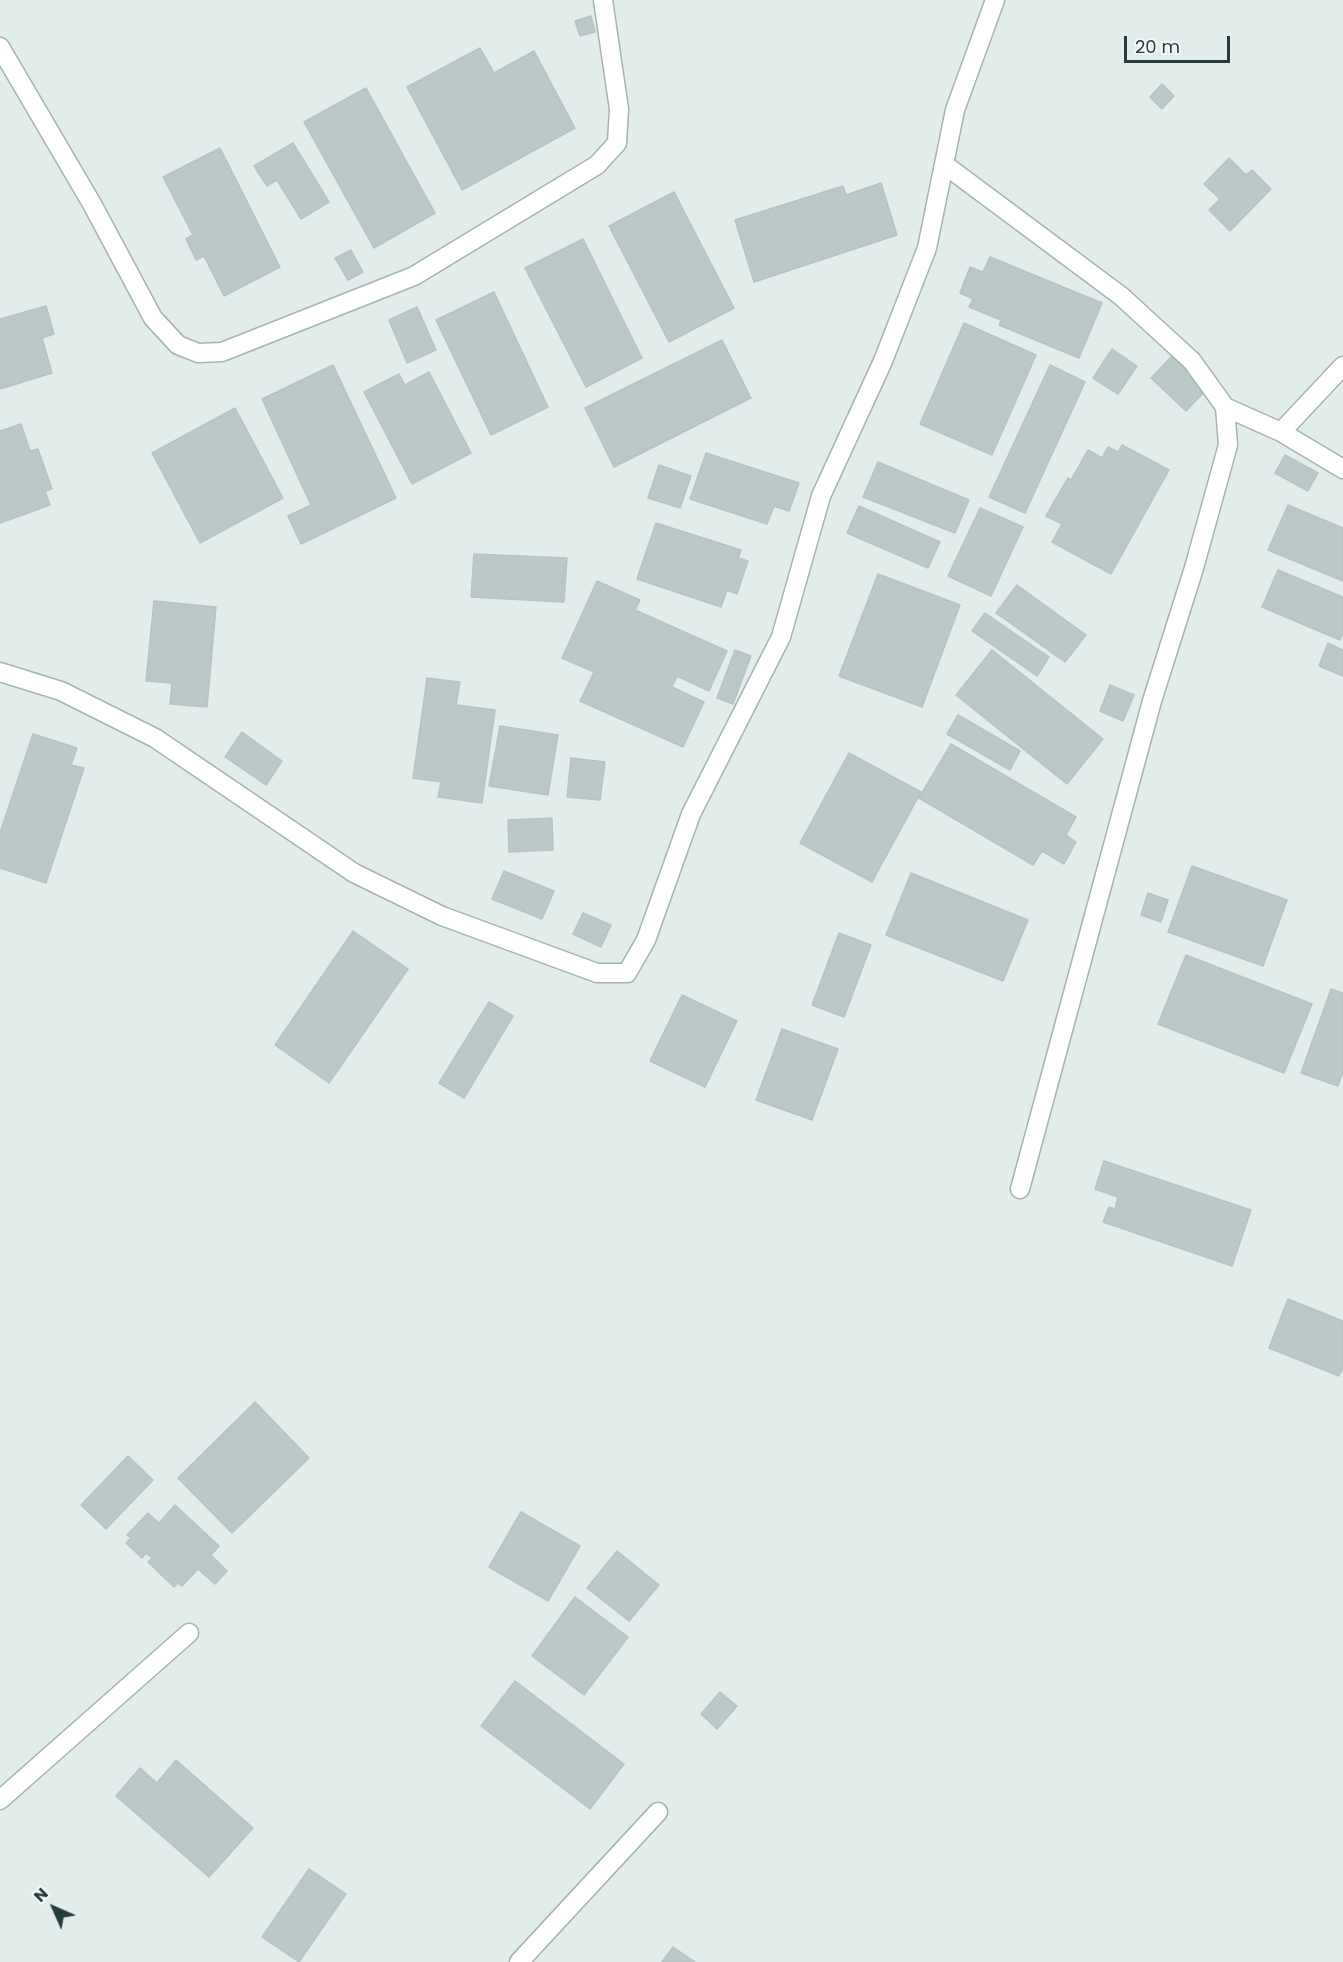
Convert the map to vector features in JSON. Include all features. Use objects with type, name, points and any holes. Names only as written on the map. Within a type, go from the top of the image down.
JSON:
[{"type":"street","points":[[0,47],[92,204],[153,318],[178,345],[198,353],[222,352],[414,276],[597,165],[617,143],[619,109],[603,0]]},
{"type":"street","points":[[0,672],[61,691],[155,738],[354,873],[442,916],[597,973],[627,973],[646,939],[691,814],[781,637],[821,496],[883,361],[927,248],[955,110],[995,0]]},
{"type":"street","points":[[945,165],[1121,296],[1192,361],[1225,407],[1281,432],[1343,469]]},
{"type":"street","points":[[1281,432],[1343,366]]},
{"type":"street","points":[[1020,1189],[1152,701],[1194,568],[1228,445],[1225,407]]},
{"type":"street","points":[[0,1800],[189,1633]]},
{"type":"street","points":[[519,1962],[658,1812]]},
{"type":"building","points":[[591,16],[595,32],[580,36],[575,21]]},
{"type":"building","points":[[480,48],[494,73],[534,51],[575,128],[462,190],[407,87]]},
{"type":"building","points":[[1162,84],[1174,96],[1162,109],[1150,97]]},
{"type":"building","points":[[366,88],[435,213],[374,248],[304,122]]},
{"type":"building","points":[[293,143],[329,202],[301,219],[277,180],[267,186],[254,166]]},
{"type":"building","points":[[220,148],[280,267],[224,296],[204,256],[196,260],[186,239],[193,235],[163,177]]},
{"type":"building","points":[[1229,158],[1246,175],[1252,170],[1271,189],[1230,231],[1209,210],[1220,199],[1204,184]]},
{"type":"building","points":[[881,183],[897,235],[754,282],[735,220],[843,186],[846,195]]},
{"type":"building","points":[[674,192],[734,308],[669,342],[609,226]]},
{"type":"building","points":[[583,239],[642,358],[586,387],[525,268]]},
{"type":"building","points":[[351,250],[363,272],[348,280],[335,258]]},
{"type":"building","points":[[990,257],[1102,303],[1079,358],[999,325],[1001,320],[969,307],[973,299],[960,293],[970,267],[983,272]]},
{"type":"building","points":[[494,292],[548,407],[491,435],[436,320]]},
{"type":"building","points":[[46,306],[54,334],[42,338],[52,373],[0,389],[0,319]]},
{"type":"building","points":[[417,307],[436,350],[407,363],[389,320]]},
{"type":"building","points":[[964,323],[1036,355],[992,455],[920,424]]},
{"type":"building","points":[[722,340],[751,398],[614,467],[585,408]]},
{"type":"building","points":[[1112,349],[1137,366],[1118,394],[1093,378]]},
{"type":"building","points":[[1172,356],[1207,389],[1186,411],[1151,378]]},
{"type":"building","points":[[333,365],[396,498],[301,544],[288,516],[311,505],[262,399]]},
{"type":"building","points":[[1050,365],[1085,382],[1025,513],[989,497]]},
{"type":"building","points":[[429,372],[471,453],[412,484],[364,392],[399,374],[405,385]]},
{"type":"building","points":[[235,408],[283,498],[200,543],[152,453]]},
{"type":"building","points":[[21,424],[30,451],[38,449],[52,489],[45,491],[50,505],[0,523],[0,431]]},
{"type":"building","points":[[1122,445],[1169,470],[1111,574],[1052,542],[1062,524],[1046,516],[1068,478],[1071,480],[1088,450],[1102,458],[1108,447],[1118,452]]},
{"type":"building","points":[[706,453],[799,483],[789,511],[774,506],[767,524],[690,499]]},
{"type":"building","points":[[1285,455],[1318,473],[1308,491],[1275,473]]},
{"type":"building","points":[[878,462],[969,500],[955,533],[863,497]]},
{"type":"building","points":[[659,465],[691,476],[680,508],[648,498]]},
{"type":"building","points":[[1288,505],[1343,528],[1343,581],[1268,550]]},
{"type":"building","points":[[859,506],[940,542],[928,568],[847,533]]},
{"type":"building","points":[[980,508],[1023,527],[991,596],[948,576]]},
{"type":"building","points":[[656,523],[741,550],[738,558],[748,561],[737,594],[727,590],[721,607],[637,579]]},
{"type":"building","points":[[474,554],[567,558],[564,602],[471,597]]},
{"type":"building","points":[[1278,570],[1343,597],[1343,633],[1340,640],[1262,607]]},
{"type":"building","points":[[878,574],[960,605],[922,707],[839,676]]},
{"type":"building","points":[[597,581],[640,600],[635,610],[727,651],[709,691],[677,676],[672,687],[704,702],[683,747],[580,701],[594,672],[562,658]]},
{"type":"building","points":[[1017,585],[1086,635],[1065,662],[996,613]]},
{"type":"building","points":[[154,601],[216,607],[207,707],[170,704],[172,683],[146,681]]},
{"type":"building","points":[[985,613],[1049,657],[1037,676],[972,631]]},
{"type":"building","points":[[1328,643],[1343,650],[1343,676],[1319,666]]},
{"type":"building","points":[[735,650],[751,656],[733,704],[717,698]]},
{"type":"building","points":[[992,650],[1103,739],[1067,784],[956,695]]},
{"type":"building","points":[[427,678],[460,682],[456,705],[495,710],[482,803],[438,797],[441,782],[413,778]]},
{"type":"building","points":[[1110,685],[1134,695],[1123,721],[1100,711]]},
{"type":"building","points":[[958,715],[1020,751],[1010,770],[947,734]]},
{"type":"building","points":[[500,726],[558,735],[548,795],[489,786]]},
{"type":"building","points":[[242,732],[282,761],[266,785],[225,757]]},
{"type":"building","points":[[33,734],[77,748],[71,765],[84,768],[46,883],[0,868],[0,833]]},
{"type":"building","points":[[951,744],[1076,817],[1066,835],[1076,842],[1064,864],[1042,851],[1033,865],[919,798]]},
{"type":"building","points":[[849,753],[921,792],[872,882],[800,843]]},
{"type":"building","points":[[571,758],[605,762],[600,800],[567,797]]},
{"type":"building","points":[[552,818],[553,850],[509,852],[508,820]]},
{"type":"building","points":[[1192,866],[1287,900],[1263,966],[1168,932]]},
{"type":"building","points":[[504,871],[554,891],[542,919],[492,899]]},
{"type":"building","points":[[911,873],[1028,920],[1003,981],[886,935]]},
{"type":"building","points":[[1148,893],[1168,900],[1161,922],[1141,915]]},
{"type":"building","points":[[583,913],[611,925],[601,947],[573,934]]},
{"type":"building","points":[[353,931],[408,969],[329,1083],[275,1045]]},
{"type":"building","points":[[839,933],[871,945],[844,1017],[812,1005]]},
{"type":"building","points":[[1186,955],[1312,1004],[1284,1073],[1158,1024]]},
{"type":"building","points":[[1331,989],[1343,993],[1343,1071],[1338,1086],[1301,1073]]},
{"type":"building","points":[[682,995],[737,1021],[705,1087],[650,1061]]},
{"type":"building","points":[[489,1002],[513,1016],[464,1098],[439,1083]]},
{"type":"building","points":[[782,1029],[838,1049],[812,1120],[756,1100]]},
{"type":"building","points":[[1104,1161],[1251,1210],[1232,1266],[1103,1222],[1109,1207],[1115,1209],[1118,1197],[1095,1189]]},
{"type":"building","points":[[1288,1299],[1343,1321],[1343,1367],[1339,1376],[1269,1348]]},
{"type":"building","points":[[255,1402],[309,1458],[232,1533],[178,1478]]},
{"type":"building","points":[[128,1456],[153,1480],[106,1529],[81,1505]]},
{"type":"building","points":[[175,1505],[219,1546],[211,1555],[227,1571],[215,1584],[198,1569],[182,1586],[178,1583],[174,1587],[148,1562],[152,1558],[146,1553],[142,1558],[126,1543],[131,1538],[127,1535],[148,1513],[159,1523]]},
{"type":"building","points":[[521,1512],[580,1546],[548,1601],[489,1567]]},
{"type":"building","points":[[617,1551],[659,1585],[629,1621],[587,1588]]},
{"type":"building","points":[[575,1597],[628,1637],[584,1695],[532,1656]]},
{"type":"building","points":[[515,1681],[624,1764],[590,1809],[481,1726]]},
{"type":"building","points":[[720,1692],[737,1706],[717,1729],[701,1714]]},
{"type":"building","points":[[176,1760],[253,1828],[209,1877],[116,1796],[140,1768],[157,1783]]},
{"type":"building","points":[[309,1869],[346,1894],[299,1962],[262,1937]]},
{"type":"building","points":[[673,1947],[695,1962],[662,1962]]}]
